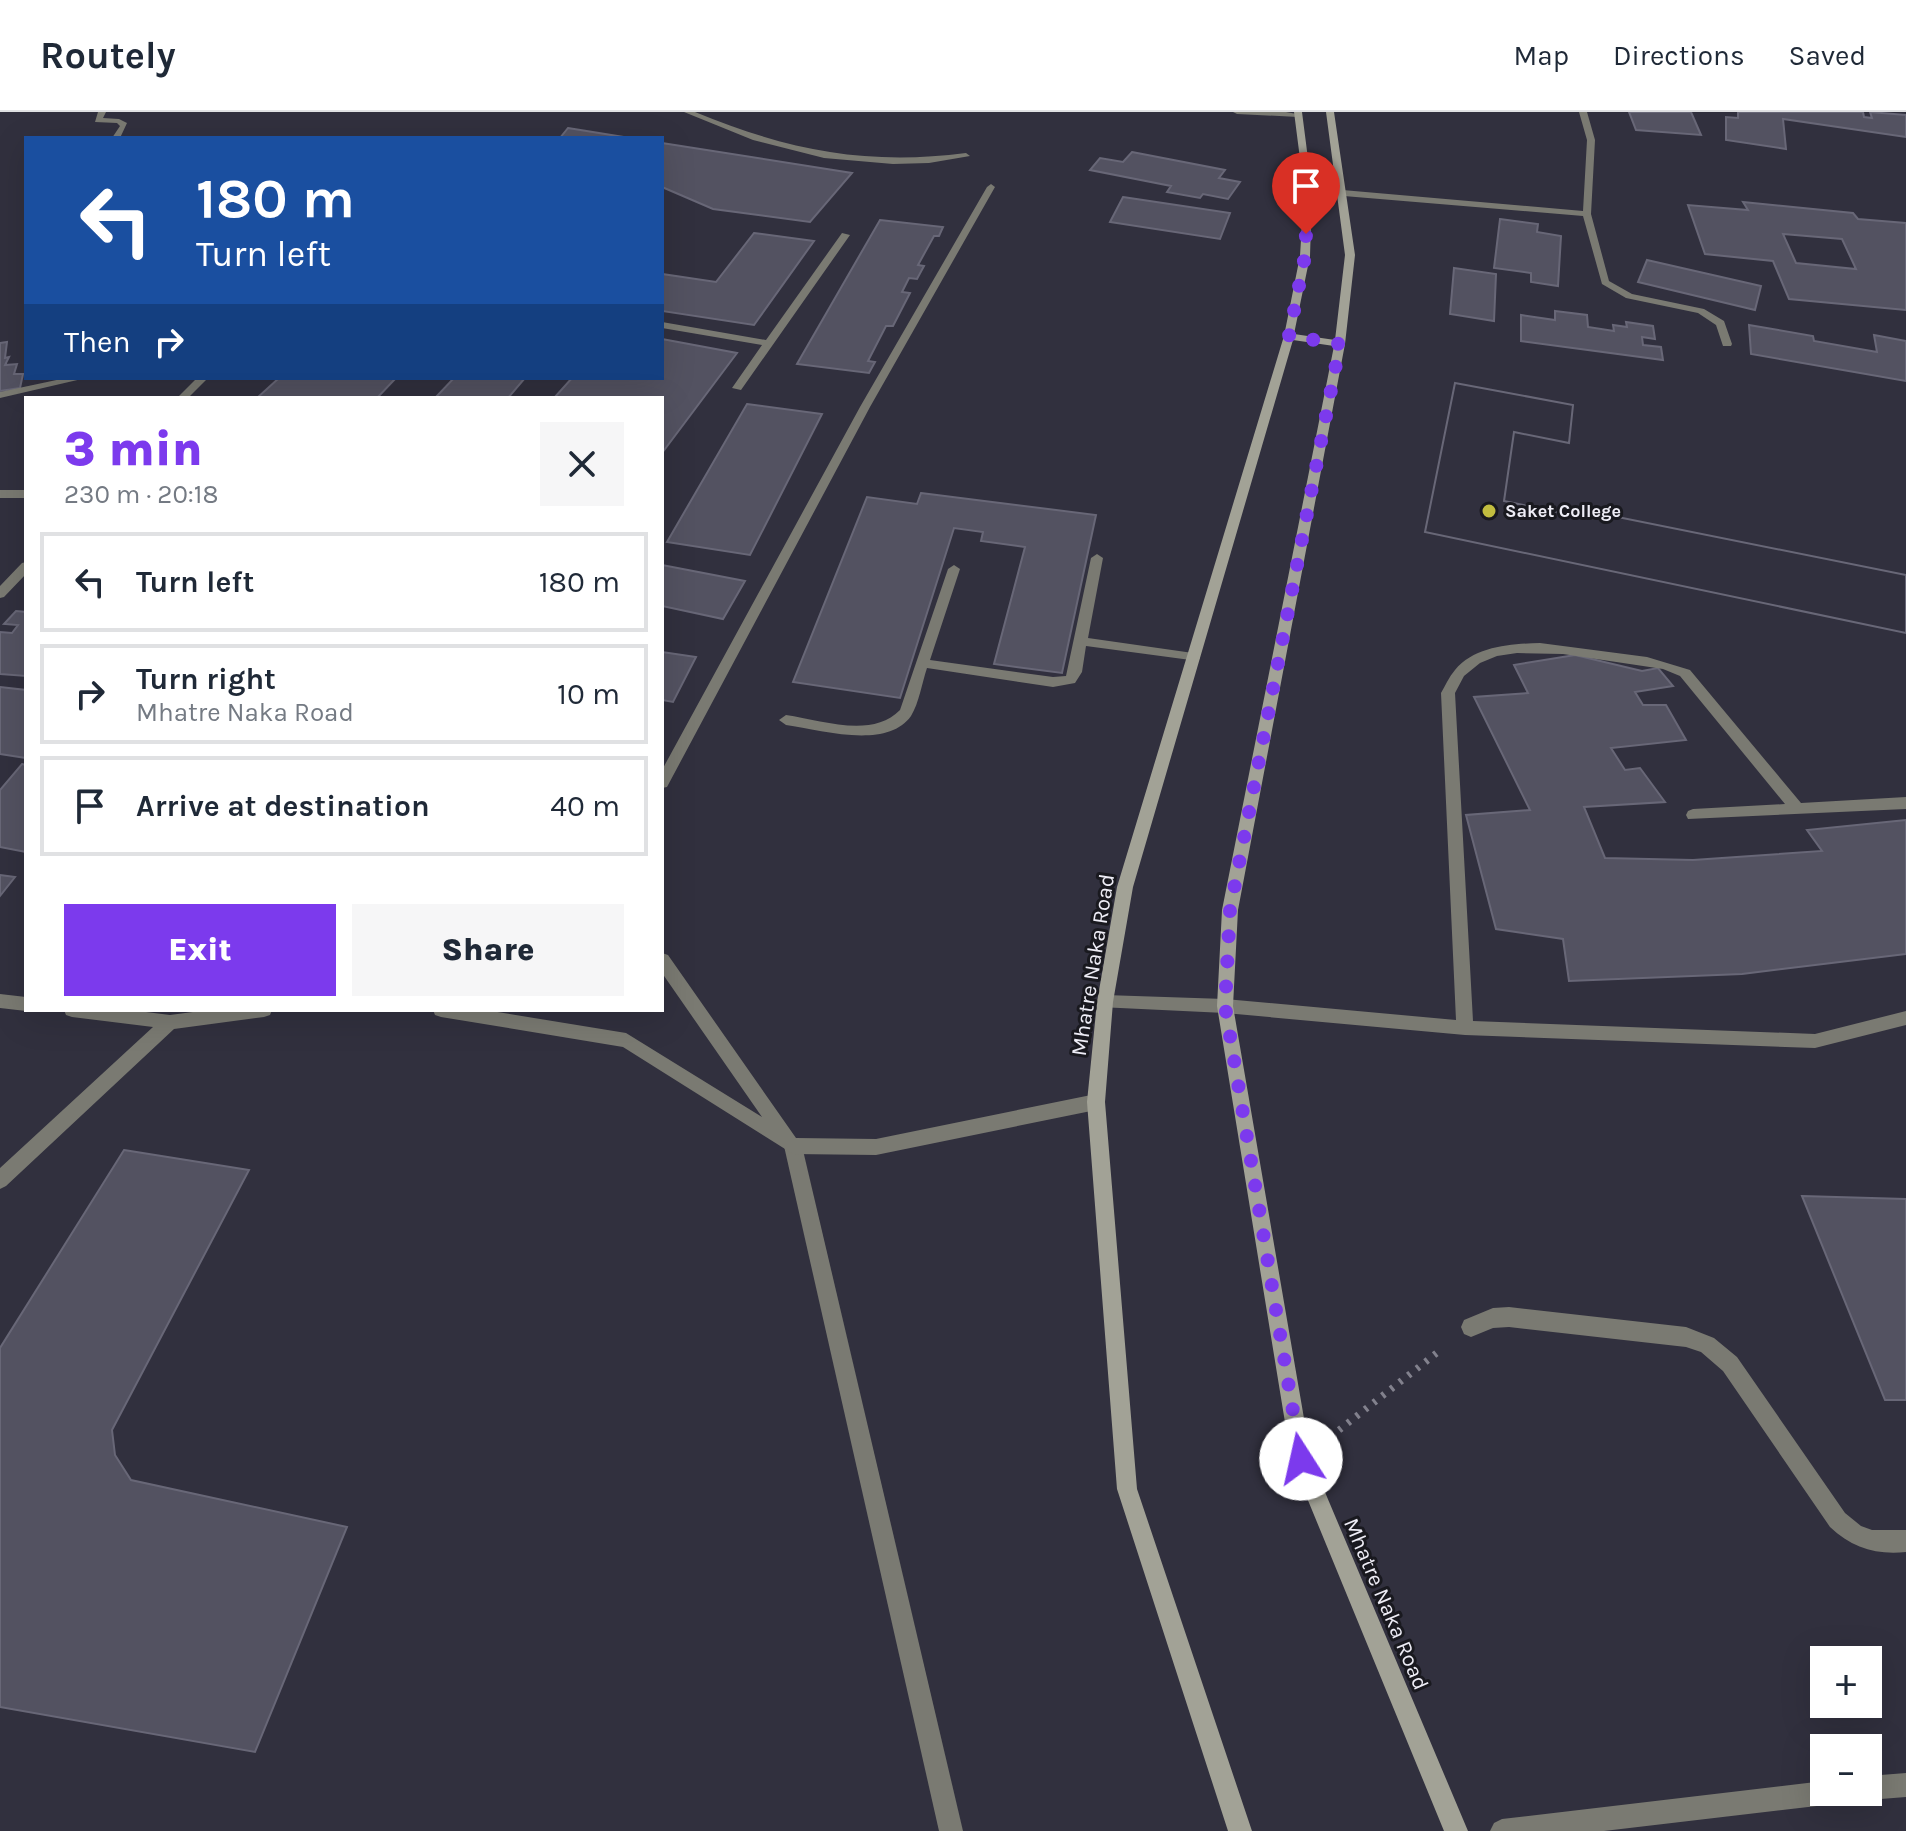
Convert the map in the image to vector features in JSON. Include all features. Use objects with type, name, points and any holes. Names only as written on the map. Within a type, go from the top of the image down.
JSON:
[{"type":"street","points":[[102,112],[98,120],[119,121],[124,125],[117,136]]},
{"type":"street","points":[[688,112],[779,148],[836,158],[934,162],[966,156]]},
{"type":"street","points":[[1237,112],[1298,114]]},
{"type":"street","name":"Mhatre Naka Road","points":[[1330,112],[1350,255],[1340,344],[1230,910],[1225,1006],[1301,1459],[1456,1831]]},
{"type":"street","points":[[1583,112],[1591,140],[1587,214],[1605,282],[1629,296],[1701,311],[1720,323],[1727,344]]},
{"type":"street","name":"Mhatre Naka Road","points":[[1240,1831],[1127,1489],[1096,1102],[1105,1002],[1125,887],[1289,336],[1305,256],[1308,190],[1298,114]]},
{"type":"street","points":[[664,779],[865,407],[991,187]]},
{"type":"street","points":[[1308,190],[1587,214]]},
{"type":"street","points":[[737,388],[845,235]]},
{"type":"street","points":[[664,325],[769,343]]},
{"type":"street","points":[[1289,336],[1340,344]]},
{"type":"street","points":[[0,395],[71,380]]},
{"type":"street","points":[[184,396],[200,380]]},
{"type":"street","points":[[0,494],[24,494]]},
{"type":"street","points":[[922,663],[1063,683],[1070,680],[1075,672],[1097,558]]},
{"type":"street","points":[[0,594],[24,568]]},
{"type":"street","points":[[786,720],[865,730],[893,725],[906,712],[954,569]]},
{"type":"street","points":[[1081,641],[1193,658]]},
{"type":"street","points":[[1465,1028],[1448,693],[1455,674],[1477,658],[1494,652],[1542,646],[1676,668],[1696,682],[1797,809]]},
{"type":"street","points":[[1693,815],[1906,803]]},
{"type":"street","points":[[664,963],[793,1146],[951,1831]]},
{"type":"street","points":[[0,1001],[24,1004]]},
{"type":"street","points":[[1105,1002],[1225,1006],[1465,1028],[1815,1041],[1906,1018]]},
{"type":"street","points":[[88,1012],[170,1022],[248,1012]]},
{"type":"street","points":[[453,1012],[626,1040],[793,1146],[876,1147],[1096,1102]]},
{"type":"street","points":[[0,1180],[170,1022]]},
{"type":"street","points":[[1471,1327],[1493,1318],[1509,1317],[1660,1332],[1707,1345],[1730,1364],[1829,1511],[1848,1533],[1889,1544],[1906,1541]]},
{"type":"street","points":[[1882,1787],[1906,1785]]},
{"type":"street","points":[[1502,1831],[1810,1795]]},
{"type":"path","points":[[1301,1459],[1471,1327]]},
{"type":"building","points":[[1629,112],[1691,112],[1701,135],[1636,130]]},
{"type":"building","points":[[1738,112],[1863,112],[1864,117],[1872,118],[1870,112],[1906,115],[1906,137],[1783,119],[1786,149],[1726,140],[1726,117],[1738,118]]},
{"type":"building","points":[[568,128],[618,136],[562,136]]},
{"type":"building","points":[[664,143],[852,173],[810,222],[713,209],[664,188]]},
{"type":"building","points":[[1132,152],[1225,170],[1219,178],[1240,182],[1228,199],[1203,194],[1200,198],[1167,192],[1171,186],[1090,170],[1100,158],[1123,162]]},
{"type":"building","points":[[1123,197],[1230,213],[1220,239],[1110,222]]},
{"type":"building","points":[[1743,202],[1853,213],[1858,219],[1906,223],[1906,310],[1789,299],[1773,261],[1705,254],[1688,205],[1748,210]],"holes":[[[1783,234],[1842,239],[1856,269],[1796,263]]]},
{"type":"building","points":[[1500,219],[1538,224],[1537,232],[1561,236],[1558,286],[1531,282],[1531,273],[1494,268]]},
{"type":"building","points":[[880,220],[943,227],[939,236],[934,236],[918,265],[924,266],[917,279],[909,278],[902,292],[910,293],[893,326],[886,326],[868,361],[875,362],[869,373],[797,364]]},
{"type":"building","points":[[754,233],[814,241],[754,325],[664,311],[664,274],[716,282]]},
{"type":"building","points":[[1647,260],[1761,286],[1755,310],[1638,282]]},
{"type":"building","points":[[1454,268],[1496,274],[1494,321],[1450,314]]},
{"type":"building","points":[[1555,311],[1587,315],[1588,327],[1614,331],[1613,325],[1627,327],[1626,322],[1653,326],[1655,339],[1642,337],[1643,345],[1661,347],[1663,360],[1521,341],[1521,315],[1555,320]]},
{"type":"building","points":[[1749,325],[1813,336],[1814,341],[1877,352],[1874,335],[1906,341],[1906,381],[1751,354]]},
{"type":"building","points":[[664,339],[737,353],[664,450],[664,396],[556,396],[570,380],[664,380]]},
{"type":"building","points":[[7,342],[5,358],[9,357],[5,365],[17,364],[14,374],[23,374],[20,388],[0,391],[0,343]]},
{"type":"building","points":[[277,380],[394,380],[379,396],[259,396]]},
{"type":"building","points":[[452,380],[523,380],[510,396],[437,396]]},
{"type":"building","name":"Saket College","points":[[1455,383],[1573,405],[1569,443],[1514,432],[1504,501],[1566,514],[1568,507],[1906,575],[1906,633],[1425,532]]},
{"type":"building","name":"Saket College","points":[[1455,383],[1573,405],[1569,443],[1514,432],[1504,501],[1566,514],[1568,507],[1906,575],[1906,633],[1425,532]]},
{"type":"building","points":[[747,404],[822,414],[750,555],[667,542]]},
{"type":"building","points":[[921,493],[1096,515],[1062,673],[994,664],[1025,547],[981,541],[983,532],[954,528],[900,698],[793,682],[867,497],[917,504]]},
{"type":"building","points":[[664,565],[745,581],[723,619],[664,606]]},
{"type":"building","points":[[16,611],[24,612],[24,676],[0,674],[0,632],[12,633],[18,625],[4,624]]},
{"type":"building","points":[[664,652],[696,657],[673,702],[664,700]]},
{"type":"building","points":[[1575,655],[1642,671],[1658,668],[1673,686],[1635,692],[1643,705],[1666,705],[1686,740],[1611,748],[1625,770],[1640,768],[1665,802],[1584,807],[1605,858],[1693,860],[1822,851],[1807,830],[1906,820],[1906,954],[1742,974],[1569,981],[1563,939],[1496,929],[1466,815],[1530,810],[1474,697],[1528,693],[1514,665]]},
{"type":"building","points":[[0,687],[24,690],[24,758],[0,754]]},
{"type":"building","points":[[24,764],[24,852],[0,847],[0,790]]},
{"type":"building","points":[[0,875],[15,877],[0,896]]},
{"type":"building","points":[[124,1150],[249,1170],[112,1430],[115,1455],[131,1480],[347,1527],[255,1752],[0,1707],[0,1348]]},
{"type":"building","points":[[1802,1196],[1906,1199],[1906,1400],[1885,1400]]},
{"type":"place","name":"Saket College","points":[[1489,511]]},
{"type":"route","points":[[1301,1459],[1225,1006],[1230,910],[1340,344],[1289,336],[1305,256],[1306,234]]}]
